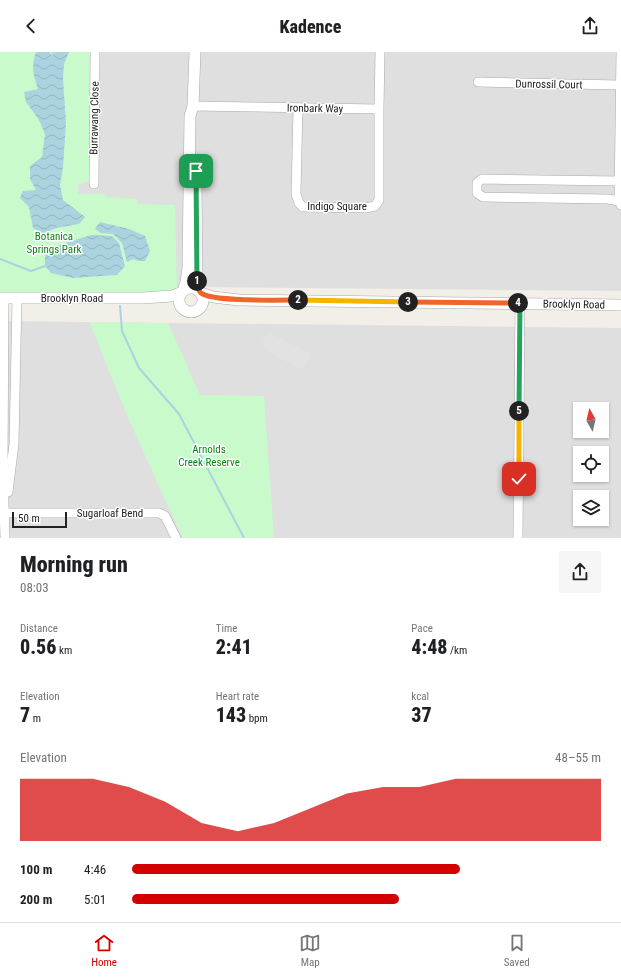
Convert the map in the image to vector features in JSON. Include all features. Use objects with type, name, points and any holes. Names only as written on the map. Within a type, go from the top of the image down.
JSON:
[{"type":"street","name":"Burrawang Close","points":[[94,52],[94,184]]},
{"type":"street","points":[[193,106],[196,116],[197,272],[203,302],[199,308],[193,311],[183,308],[180,302],[180,296],[186,282],[188,268],[190,116],[193,106],[195,52]]},
{"type":"street","points":[[379,109],[380,52]]},
{"type":"street","points":[[620,181],[482,179],[477,183],[477,193],[483,197],[611,199],[620,203],[621,52]]},
{"type":"street","name":"Dunrossil Court","points":[[478,82],[620,86]]},
{"type":"street","name":"Ironbark Way","points":[[193,106],[379,109]]},
{"type":"street","name":"Indigo Square","points":[[298,108],[296,194],[299,203],[303,208],[366,208],[375,206],[379,200],[379,109]]},
{"type":"street","points":[[538,180],[538,198]]},
{"type":"street","points":[[182,292],[189,288],[196,289],[200,292]]},
{"type":"street","name":"Brooklyn Road","points":[[2,298],[143,298],[172,296],[182,292]]},
{"type":"street","name":"Brooklyn Road","points":[[200,292],[213,297],[239,300],[621,305]]},
{"type":"street","points":[[2,298],[5,538]]},
{"type":"street","points":[[5,513],[14,444],[17,298]]},
{"type":"street","name":"Brooklyn Road","points":[[143,298],[172,304],[186,310]]},
{"type":"street","name":"Brooklyn Road","points":[[199,308],[239,300]]},
{"type":"street","points":[[518,538],[520,303]]},
{"type":"street","points":[[4,389],[14,390]]},
{"type":"street","name":"Sugarloaf Bend","points":[[5,513],[159,513],[166,516],[176,538]]},
{"type":"shaded area","points":[[0,52],[621,52],[621,291],[0,285]]},
{"type":"shaded area","points":[[0,321],[621,328],[621,538],[0,538]]},
{"type":"shaded area","points":[[269,333],[312,354],[302,370],[264,349],[265,345],[262,343],[265,336],[267,337]]},
{"type":"green space","name":"Botanica Springs Park","points":[[0,52],[92,52],[90,180],[78,185],[78,194],[104,194],[108,197],[137,199],[138,204],[175,205],[177,289],[167,296],[0,296]]},
{"type":"green space","name":"Arnolds Creek Reserve","points":[[90,322],[168,323],[200,395],[264,396],[274,538],[183,538],[146,458],[100,350]]},
{"type":"water","points":[[36,52],[50,52],[52,57],[55,52],[69,52],[64,64],[63,78],[66,123],[63,167],[60,185],[63,200],[85,217],[79,224],[56,228],[42,234],[33,228],[29,207],[20,198],[23,191],[36,190],[30,179],[30,166],[42,157],[45,134],[39,120],[26,102],[24,92],[38,89],[33,70]]},
{"type":"water","points":[[100,222],[129,229],[145,236],[150,251],[145,261],[133,259],[127,262],[122,243],[113,234],[101,233],[95,229]]},
{"type":"water","points":[[91,235],[112,236],[119,243],[125,266],[117,275],[73,278],[51,273],[45,266],[45,255],[47,249]]},
{"type":"waterway","points":[[52,58],[53,52]]},
{"type":"waterway","points":[[0,259],[31,271],[45,266]]},
{"type":"waterway","points":[[120,306],[122,331],[139,368],[179,414],[244,538]]},
{"type":"route","points":[[196,171],[197,282],[201,293],[213,297],[239,300],[520,303],[519,479]]}]
